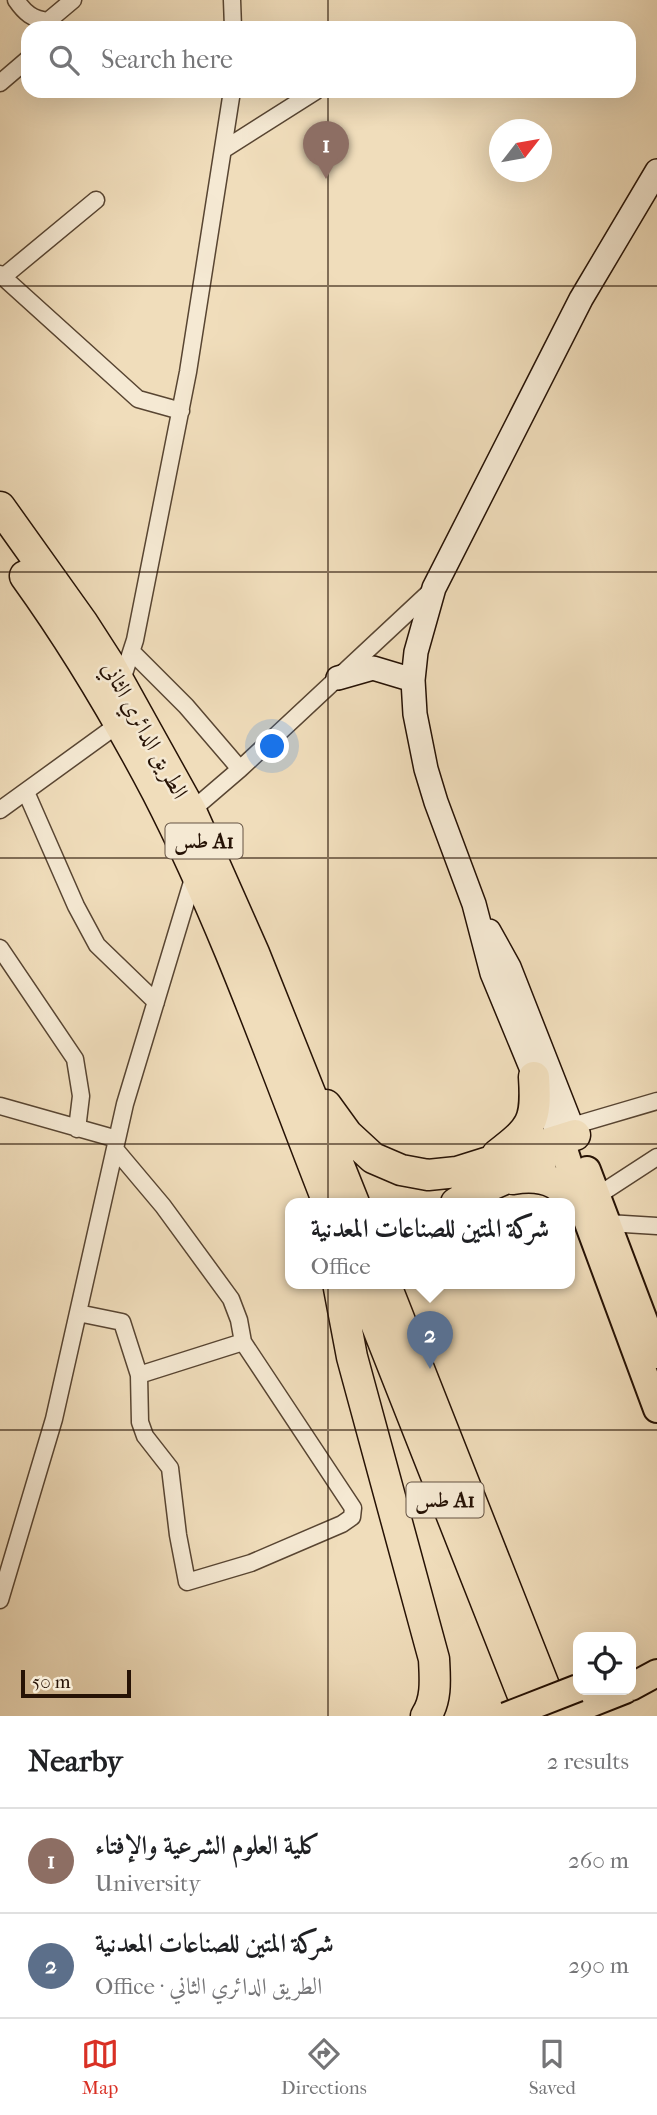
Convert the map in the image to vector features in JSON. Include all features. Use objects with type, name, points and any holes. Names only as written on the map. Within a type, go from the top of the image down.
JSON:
[{"type":"highway","name":"الطريق الدائري الثاني","points":[[0,508],[82,622],[121,683],[191,811],[254,953],[352,1198]]},
{"type":"highway","name":"الطريق الدائري الثاني","points":[[0,541],[29,581],[120,723],[158,794],[195,872],[257,1018],[326,1198]]},
{"type":"highway","points":[[292,1047],[347,1134],[373,1158],[401,1170],[428,1175],[493,1171],[540,1178],[556,1183],[596,1210]]},
{"type":"highway","points":[[462,1198],[493,1171],[534,1117],[534,1077]]},
{"type":"highway","points":[[493,1171],[570,1141]]},
{"type":"highway","points":[[312,1161],[320,1198]]},
{"type":"highway","points":[[339,1289],[352,1357],[434,1659],[434,1696],[426,1716]]},
{"type":"highway","name":"طس A1","points":[[362,1289],[531,1716]]},
{"type":"highway","name":"طس A1","points":[[387,1289],[558,1716]]},
{"type":"highway","points":[[410,1289],[420,1371]]},
{"type":"main road","points":[[570,1141],[534,1077],[492,973],[474,904],[426,769],[415,714],[413,680],[416,652],[434,588],[581,299],[657,171]]},
{"type":"main road","points":[[338,678],[373,668],[413,680]]},
{"type":"main road","points":[[474,904],[509,967],[596,1210],[657,1355]]},
{"type":"main road","points":[[596,1210],[657,1409]]},
{"type":"main road","points":[[636,1664],[657,1653]]},
{"type":"main road","points":[[636,1684],[657,1673]]},
{"type":"main road","points":[[506,1716],[573,1690]]},
{"type":"main road","points":[[558,1716],[611,1695]]},
{"type":"street","points":[[16,0],[24,13],[36,20],[48,21],[73,0]]},
{"type":"street","points":[[232,0],[233,21]]},
{"type":"street","points":[[0,83],[21,65]]},
{"type":"street","points":[[121,683],[132,652],[181,411],[231,98]]},
{"type":"street","points":[[223,149],[305,98]]},
{"type":"street","points":[[96,200],[1,276],[135,397],[181,411]]},
{"type":"street","points":[[191,811],[240,769],[434,588]]},
{"type":"street","points":[[132,652],[186,706],[240,769]]},
{"type":"street","points":[[3,803],[26,792],[120,723]]},
{"type":"street","points":[[26,792],[76,906],[97,945],[156,1002]]},
{"type":"street","points":[[0,1600],[54,1419],[125,1104],[195,872]]},
{"type":"street","points":[[0,948],[76,1060],[81,1096],[77,1129]]},
{"type":"street","points":[[570,1141],[657,1101]]},
{"type":"street","points":[[0,1106],[77,1129],[116,1144],[231,1299],[243,1342],[354,1511],[352,1517],[342,1524],[251,1563],[189,1583],[178,1535],[170,1468],[145,1436],[140,1422],[139,1375],[123,1323],[78,1313]]},
{"type":"street","points":[[596,1210],[657,1157]]},
{"type":"street","points":[[596,1210],[657,1226]]},
{"type":"street","points":[[139,1375],[243,1342]]},
{"type":"place","name":"كلية العلوم الشرعية والإفتاء","points":[[326,179]]},
{"type":"place","name":"شركة المتين للصناعات المعدنية","points":[[430,1369]]}]
